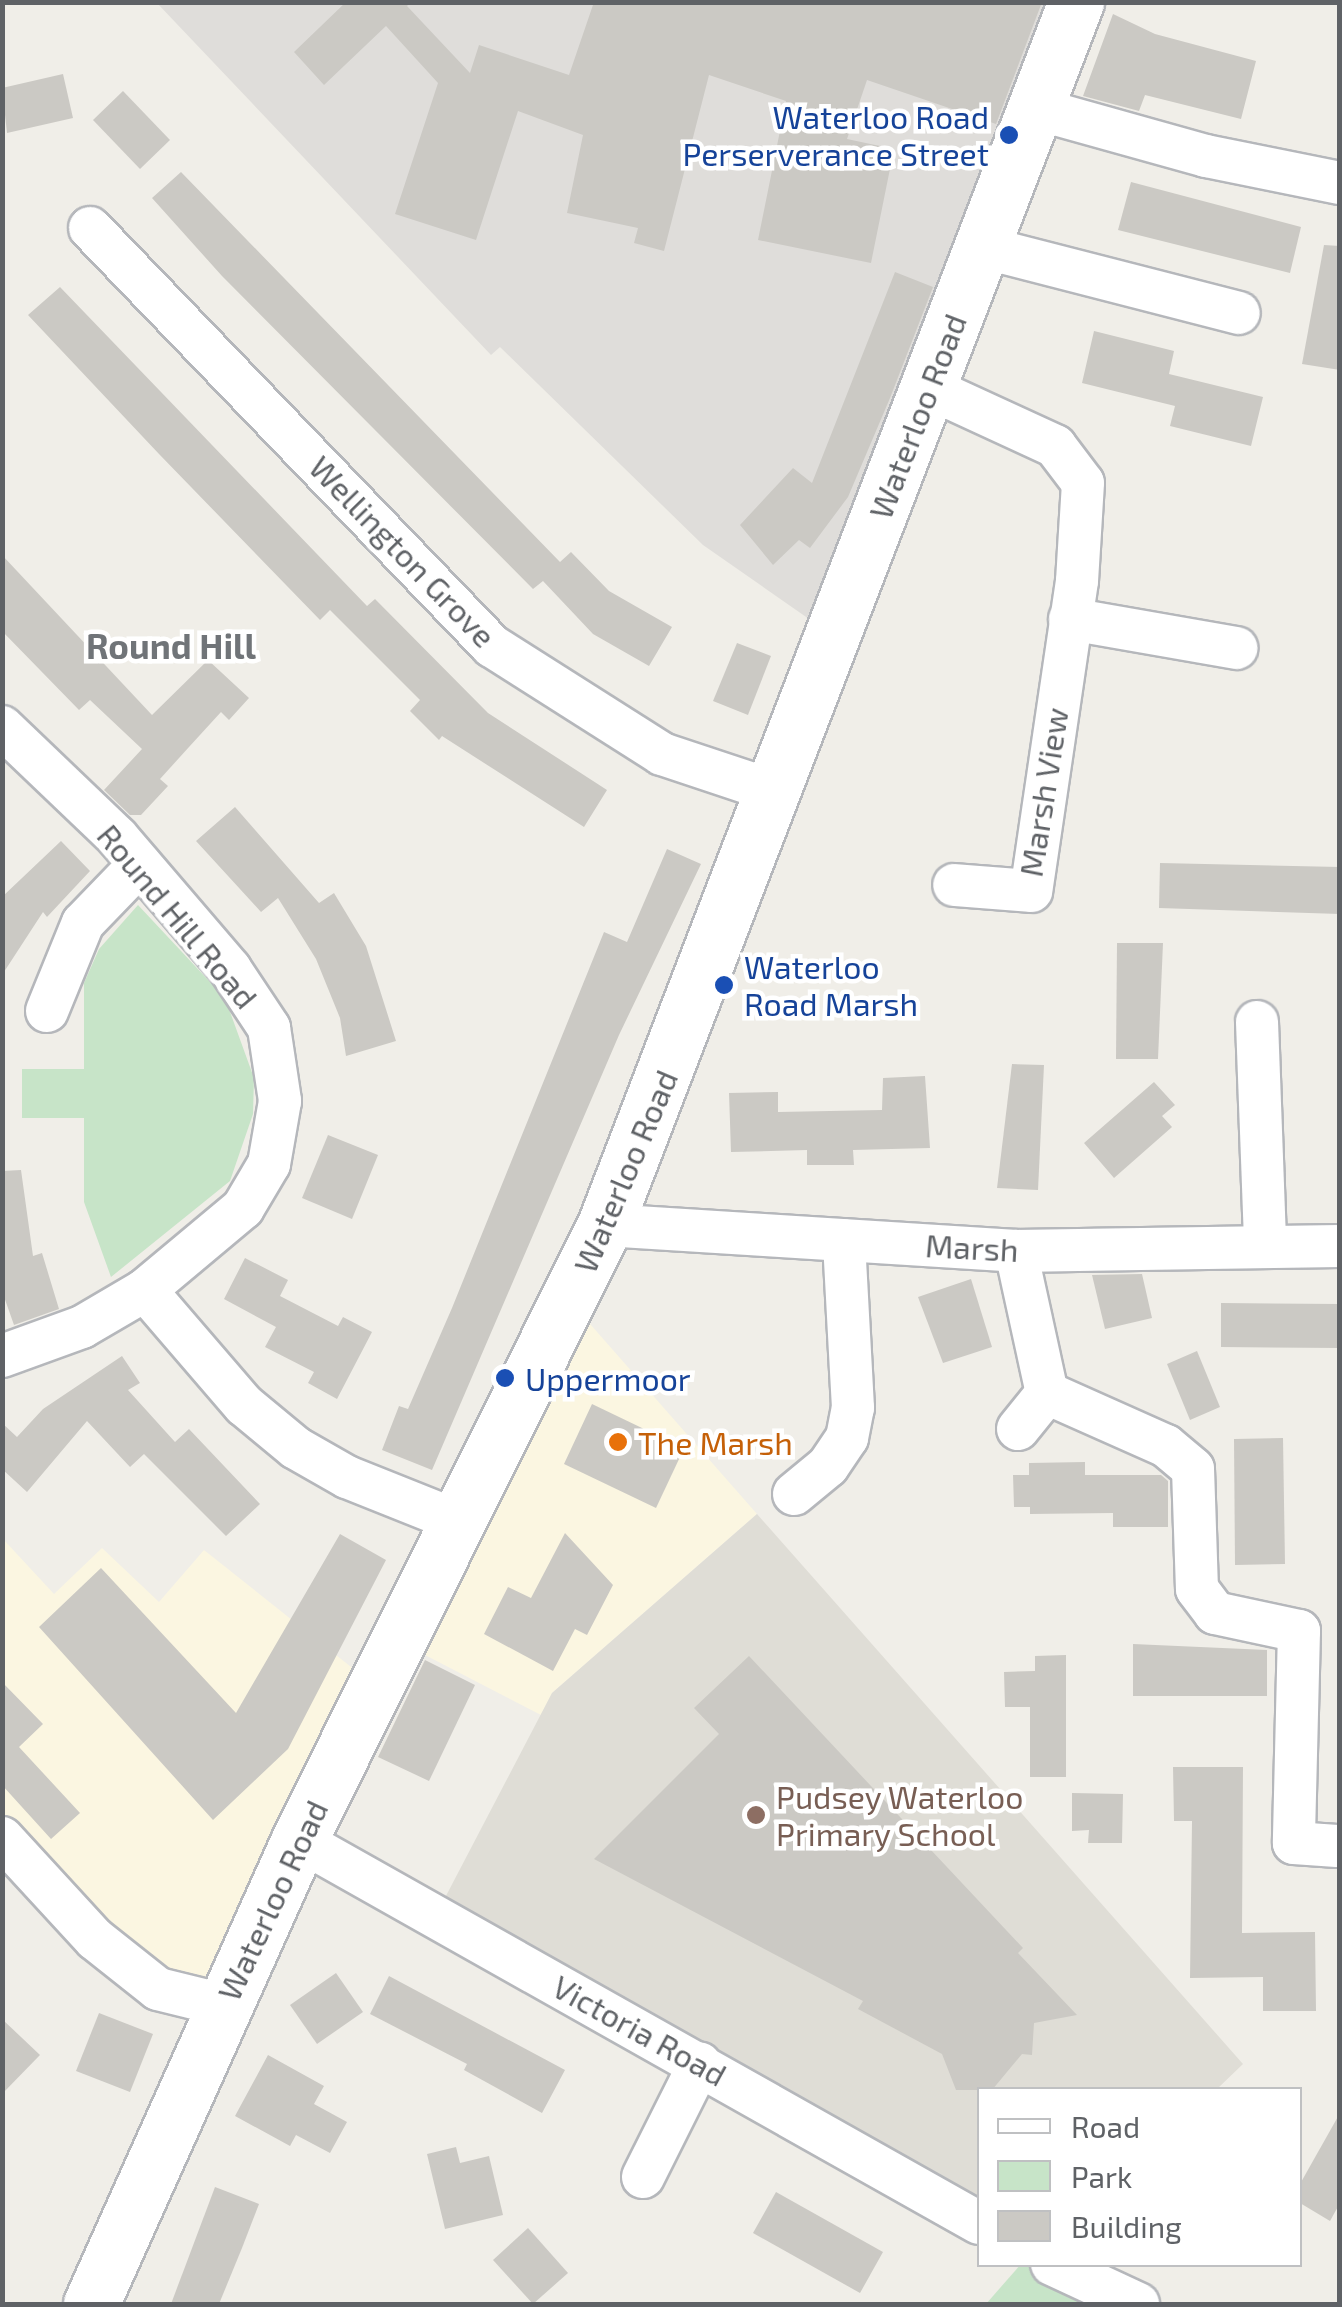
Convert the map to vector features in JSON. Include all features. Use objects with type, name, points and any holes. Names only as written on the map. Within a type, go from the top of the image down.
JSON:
[{"type":"main road","name":"Waterloo Road","points":[[91,2304],[299,1840],[605,1225],[776,792],[1076,2]]},
{"type":"street","points":[[1034,108],[1206,156],[1340,183]]},
{"type":"street","name":"Wellington Grove","points":[[90,228],[492,646],[662,754],[776,792]]},
{"type":"street","points":[[982,247],[1239,314]]},
{"type":"street","name":"Marsh View","points":[[929,388],[1055,446],[1083,483],[1070,619],[1031,891],[954,885]]},
{"type":"street","points":[[1070,619],[1236,648]]},
{"type":"street","name":"Round Hill Road","points":[[2,727],[140,864],[230,969],[269,1028],[280,1102],[269,1164],[243,1208],[145,1290],[82,1327],[2,1356]]},
{"type":"street","points":[[46,1011],[83,923],[140,864]]},
{"type":"street","points":[[1257,1022],[1265,1243]]},
{"type":"street","name":"Marsh","points":[[605,1225],[1016,1251],[1265,1243],[1340,1246]]},
{"type":"street","points":[[794,1494],[828,1466],[847,1438],[853,1408],[844,1240]]},
{"type":"street","points":[[1016,1251],[1047,1393]]},
{"type":"street","points":[[145,1290],[244,1405],[296,1448],[457,1521]]},
{"type":"street","points":[[1018,1428],[1047,1393]]},
{"type":"street","points":[[1047,1393],[1166,1446],[1194,1470],[1197,1589],[1215,1614],[1299,1631],[1294,1843],[1337,1846]]},
{"type":"street","points":[[2,1838],[95,1940],[158,1989],[222,2005]]},
{"type":"street","name":"Victoria Road","points":[[299,1840],[977,2221]]},
{"type":"street","points":[[643,2177],[700,2063]]},
{"type":"street","points":[[1058,2267],[1138,2304]]},
{"type":"shaded area","points":[[157,3],[1076,3],[832,635],[703,545],[500,347],[491,355]]},
{"type":"shaded area","points":[[569,1300],[757,1514],[552,1693],[541,1715],[398,1641]]},
{"type":"shaded area","name":"Pudsey Waterloo Primary School","points":[[757,1514],[1243,2064],[1219,2087],[977,2087],[977,2222],[436,1915],[552,1693]]},
{"type":"shaded area","points":[[3,1539],[54,1594],[102,1548],[159,1602],[204,1550],[375,1686],[223,2005],[158,1989],[3,1838]]},
{"type":"green space","points":[[138,905],[225,998],[254,1078],[253,1114],[230,1181],[111,1277],[84,1202],[84,1118],[22,1118],[22,1069],[84,1069],[84,983],[99,949]]},
{"type":"green space","points":[[1018,2267],[1056,2267],[1138,2304],[986,2304]]},
{"type":"building","points":[[346,2],[411,2],[407,6],[470,73],[479,45],[569,75],[594,2],[1042,2],[996,124],[867,80],[847,139],[894,149],[871,263],[758,240],[786,101],[709,75],[664,251],[634,243],[638,228],[567,213],[583,135],[518,111],[476,240],[395,214],[438,83],[386,26],[324,85],[294,52]]},
{"type":"building","points":[[1113,14],[1155,34],[1256,61],[1241,119],[1145,95],[1139,111],[1083,96]]},
{"type":"building","points":[[63,74],[73,118],[7,133],[2,88]]},
{"type":"building","points":[[123,91],[170,140],[140,169],[93,120]]},
{"type":"building","points":[[181,172],[560,562],[571,552],[609,591],[672,627],[649,666],[593,634],[543,581],[533,589],[222,276],[152,198]]},
{"type":"building","points":[[1131,182],[1301,227],[1290,273],[1118,230]]},
{"type":"building","points":[[1324,245],[1340,246],[1340,370],[1302,364]]},
{"type":"building","points":[[895,272],[933,287],[890,398],[848,497],[810,548],[799,540],[773,565],[740,525],[793,468],[812,483]]},
{"type":"building","points":[[60,287],[367,606],[375,599],[488,713],[607,790],[584,827],[442,736],[439,740],[410,711],[420,700],[330,610],[320,620],[28,315]]},
{"type":"building","points":[[1094,331],[1174,351],[1169,374],[1263,397],[1251,446],[1170,426],[1175,406],[1082,383]]},
{"type":"building","points":[[2,555],[152,715],[208,660],[249,698],[229,720],[221,712],[160,779],[168,786],[141,815],[130,815],[104,790],[142,749],[90,700],[79,710],[2,631]]},
{"type":"building","points":[[737,643],[771,656],[748,715],[713,701]]},
{"type":"building","points":[[235,807],[319,903],[334,893],[366,946],[396,1041],[346,1056],[340,1018],[316,959],[278,898],[261,912],[196,841]]},
{"type":"building","points":[[61,841],[90,871],[47,917],[43,912],[2,975],[2,897]]},
{"type":"building","points":[[667,849],[701,864],[619,1035],[432,1470],[382,1450],[399,1406],[408,1409],[452,1308],[604,932],[627,942]]},
{"type":"building","points":[[1160,863],[1340,867],[1340,914],[1159,908]]},
{"type":"building","points":[[1117,943],[1163,943],[1158,1059],[1116,1059]]},
{"type":"building","points":[[1012,1064],[1044,1065],[1038,1190],[997,1188]]},
{"type":"building","points":[[925,1076],[930,1148],[853,1150],[854,1165],[807,1165],[807,1150],[731,1152],[729,1093],[778,1092],[778,1112],[882,1110],[883,1078]]},
{"type":"building","points":[[1154,1082],[1175,1105],[1162,1116],[1172,1127],[1114,1178],[1084,1143]]},
{"type":"building","points":[[328,1135],[378,1155],[352,1219],[302,1198]]},
{"type":"building","points":[[21,1170],[33,1256],[42,1253],[59,1309],[14,1325],[2,1291],[2,1171]]},
{"type":"building","points":[[245,1258],[288,1280],[280,1296],[338,1326],[343,1317],[372,1332],[337,1399],[308,1383],[314,1372],[265,1347],[276,1327],[224,1299]]},
{"type":"building","points":[[1142,1274],[1152,1318],[1105,1329],[1092,1275]]},
{"type":"building","points":[[971,1279],[992,1347],[943,1363],[918,1297]]},
{"type":"building","points":[[1221,1303],[1340,1304],[1340,1348],[1221,1347]]},
{"type":"building","points":[[1197,1351],[1220,1407],[1190,1420],[1167,1364]]},
{"type":"building","points":[[122,1356],[140,1383],[128,1390],[175,1442],[189,1429],[260,1504],[226,1536],[144,1454],[130,1467],[87,1421],[27,1492],[2,1469],[2,1423],[17,1437],[43,1409]]},
{"type":"building","name":"The Marsh","points":[[592,1404],[642,1428],[680,1457],[656,1508],[564,1464]]},
{"type":"building","points":[[1283,1438],[1285,1564],[1235,1565],[1234,1439]]},
{"type":"building","points":[[1085,1462],[1085,1475],[1161,1475],[1168,1481],[1168,1527],[1113,1527],[1113,1513],[1030,1514],[1030,1507],[1014,1507],[1013,1475],[1029,1475],[1029,1463]]},
{"type":"building","points":[[565,1533],[613,1585],[587,1635],[575,1629],[553,1671],[484,1634],[508,1587],[531,1598]]},
{"type":"building","points":[[340,1534],[386,1560],[288,1749],[213,1820],[39,1627],[101,1568],[236,1713]]},
{"type":"building","points":[[1133,1644],[1267,1650],[1267,1696],[1133,1696]]},
{"type":"building","points":[[1066,1655],[1066,1777],[1030,1777],[1030,1707],[1005,1707],[1004,1672],[1035,1671],[1035,1656]]},
{"type":"building","points":[[749,1656],[1023,1948],[1018,1953],[1077,2015],[1034,2023],[1032,2055],[1022,2054],[994,2087],[956,2090],[942,2054],[858,2009],[863,2001],[594,1859],[719,1734],[694,1708]]},
{"type":"building","points":[[425,1660],[475,1685],[429,1781],[378,1757]]},
{"type":"building","points":[[2,1682],[43,1724],[19,1747],[80,1813],[51,1839],[2,1785]]},
{"type":"building","points":[[1173,1767],[1243,1767],[1242,1933],[1315,1932],[1316,2011],[1263,2011],[1263,1977],[1190,1978],[1192,1821],[1174,1821]]},
{"type":"building","points":[[1072,1793],[1123,1794],[1122,1843],[1088,1843],[1089,1830],[1072,1831]]},
{"type":"building","points":[[336,1973],[363,2012],[317,2044],[290,2005]]},
{"type":"building","points":[[389,1976],[565,2070],[542,2113],[464,2070],[467,2064],[370,2014]]},
{"type":"building","points":[[99,2013],[153,2034],[130,2092],[76,2071]]},
{"type":"building","points":[[2,2019],[40,2055],[2,2094]]},
{"type":"building","points":[[268,2055],[324,2086],[314,2104],[347,2122],[330,2153],[296,2135],[290,2146],[235,2116]]},
{"type":"building","points":[[1340,2113],[1340,2203],[1330,2221],[1302,2204],[1302,2180]]},
{"type":"building","points":[[456,2147],[460,2163],[489,2156],[503,2215],[445,2229],[427,2154]]},
{"type":"building","points":[[215,2187],[259,2204],[219,2304],[171,2304]]},
{"type":"building","points":[[776,2192],[883,2252],[860,2293],[753,2233]]},
{"type":"building","points":[[528,2228],[568,2273],[533,2304],[493,2260]]},
{"type":"place","name":"Waterloo Road Perserverance Street","points":[[1009,135]]},
{"type":"place","name":"Waterloo Road Marsh","points":[[724,985]]},
{"type":"place","name":"Uppermoor","points":[[505,1378]]},
{"type":"place","name":"The Marsh","points":[[618,1442]]},
{"type":"place","name":"Pudsey Waterloo Primary School","points":[[756,1815]]},
{"type":"district","name":"Round Hill","points":[[171,645]]}]
